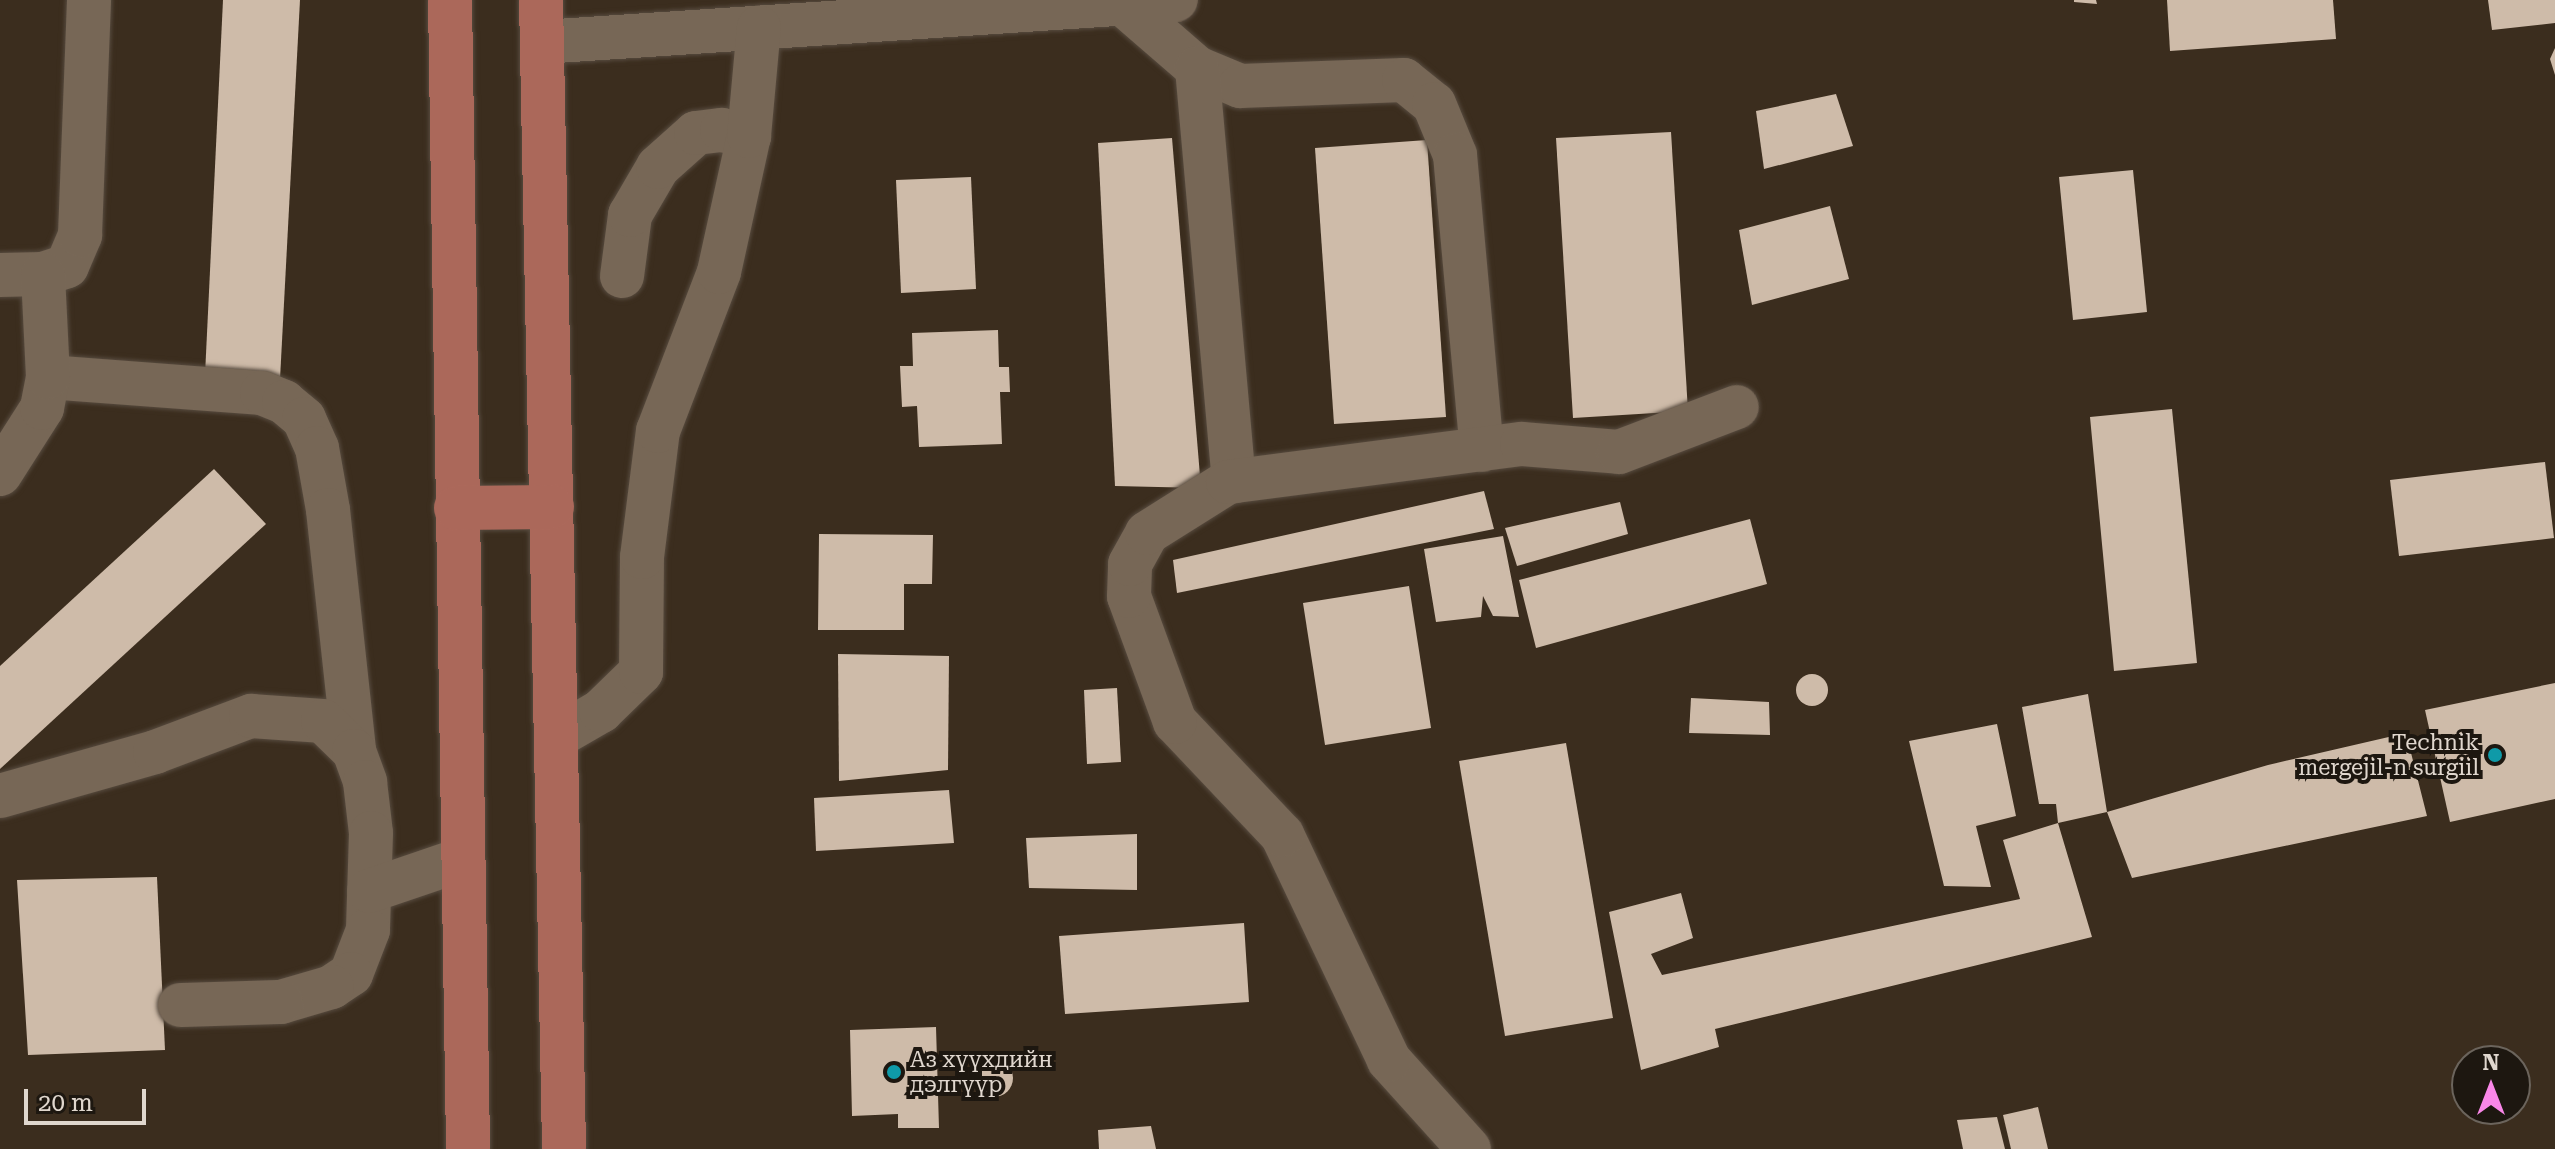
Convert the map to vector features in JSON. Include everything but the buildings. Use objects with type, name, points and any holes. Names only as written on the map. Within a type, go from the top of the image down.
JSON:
[{"type":"main road","points":[[450,0],[468,1149]]},
{"type":"main road","points":[[542,21],[564,1149]]},
{"type":"main road","points":[[456,508],[552,507]]},
{"type":"street","points":[[0,275],[43,274],[67,266],[80,235],[89,0]]},
{"type":"street","points":[[542,21],[759,27],[1176,0]]},
{"type":"street","points":[[1122,3],[1197,68],[1240,86],[1404,80],[1434,104],[1455,155],[1482,450]]},
{"type":"street","points":[[556,737],[601,711],[641,672],[642,557],[658,431],[719,272],[749,136],[759,27]]},
{"type":"street","points":[[1197,68],[1234,481]]},
{"type":"street","points":[[622,276],[630,215],[658,167],[696,133],[722,130],[749,136]]},
{"type":"street","points":[[0,474],[42,408],[48,377],[43,274]]},
{"type":"street","points":[[48,377],[262,393],[284,402],[304,419],[317,448],[328,510],[354,751],[365,782],[371,833],[369,891],[360,957],[351,974],[332,987],[281,1002],[180,1005]]},
{"type":"street","points":[[1469,1149],[1389,1060],[1282,835],[1175,722],[1129,596],[1130,564],[1147,533],[1234,481],[1522,444],[1619,452],[1737,407]]},
{"type":"street","points":[[0,796],[155,752],[251,716],[323,721],[354,751]]},
{"type":"street","points":[[369,891],[463,859]]},
{"type":"place","name":"Technik mergejil-n surgiil","points":[[2495,755]]},
{"type":"place","name":"Аз хүүхдийн дэлгүүр","points":[[894,1072]]}]
